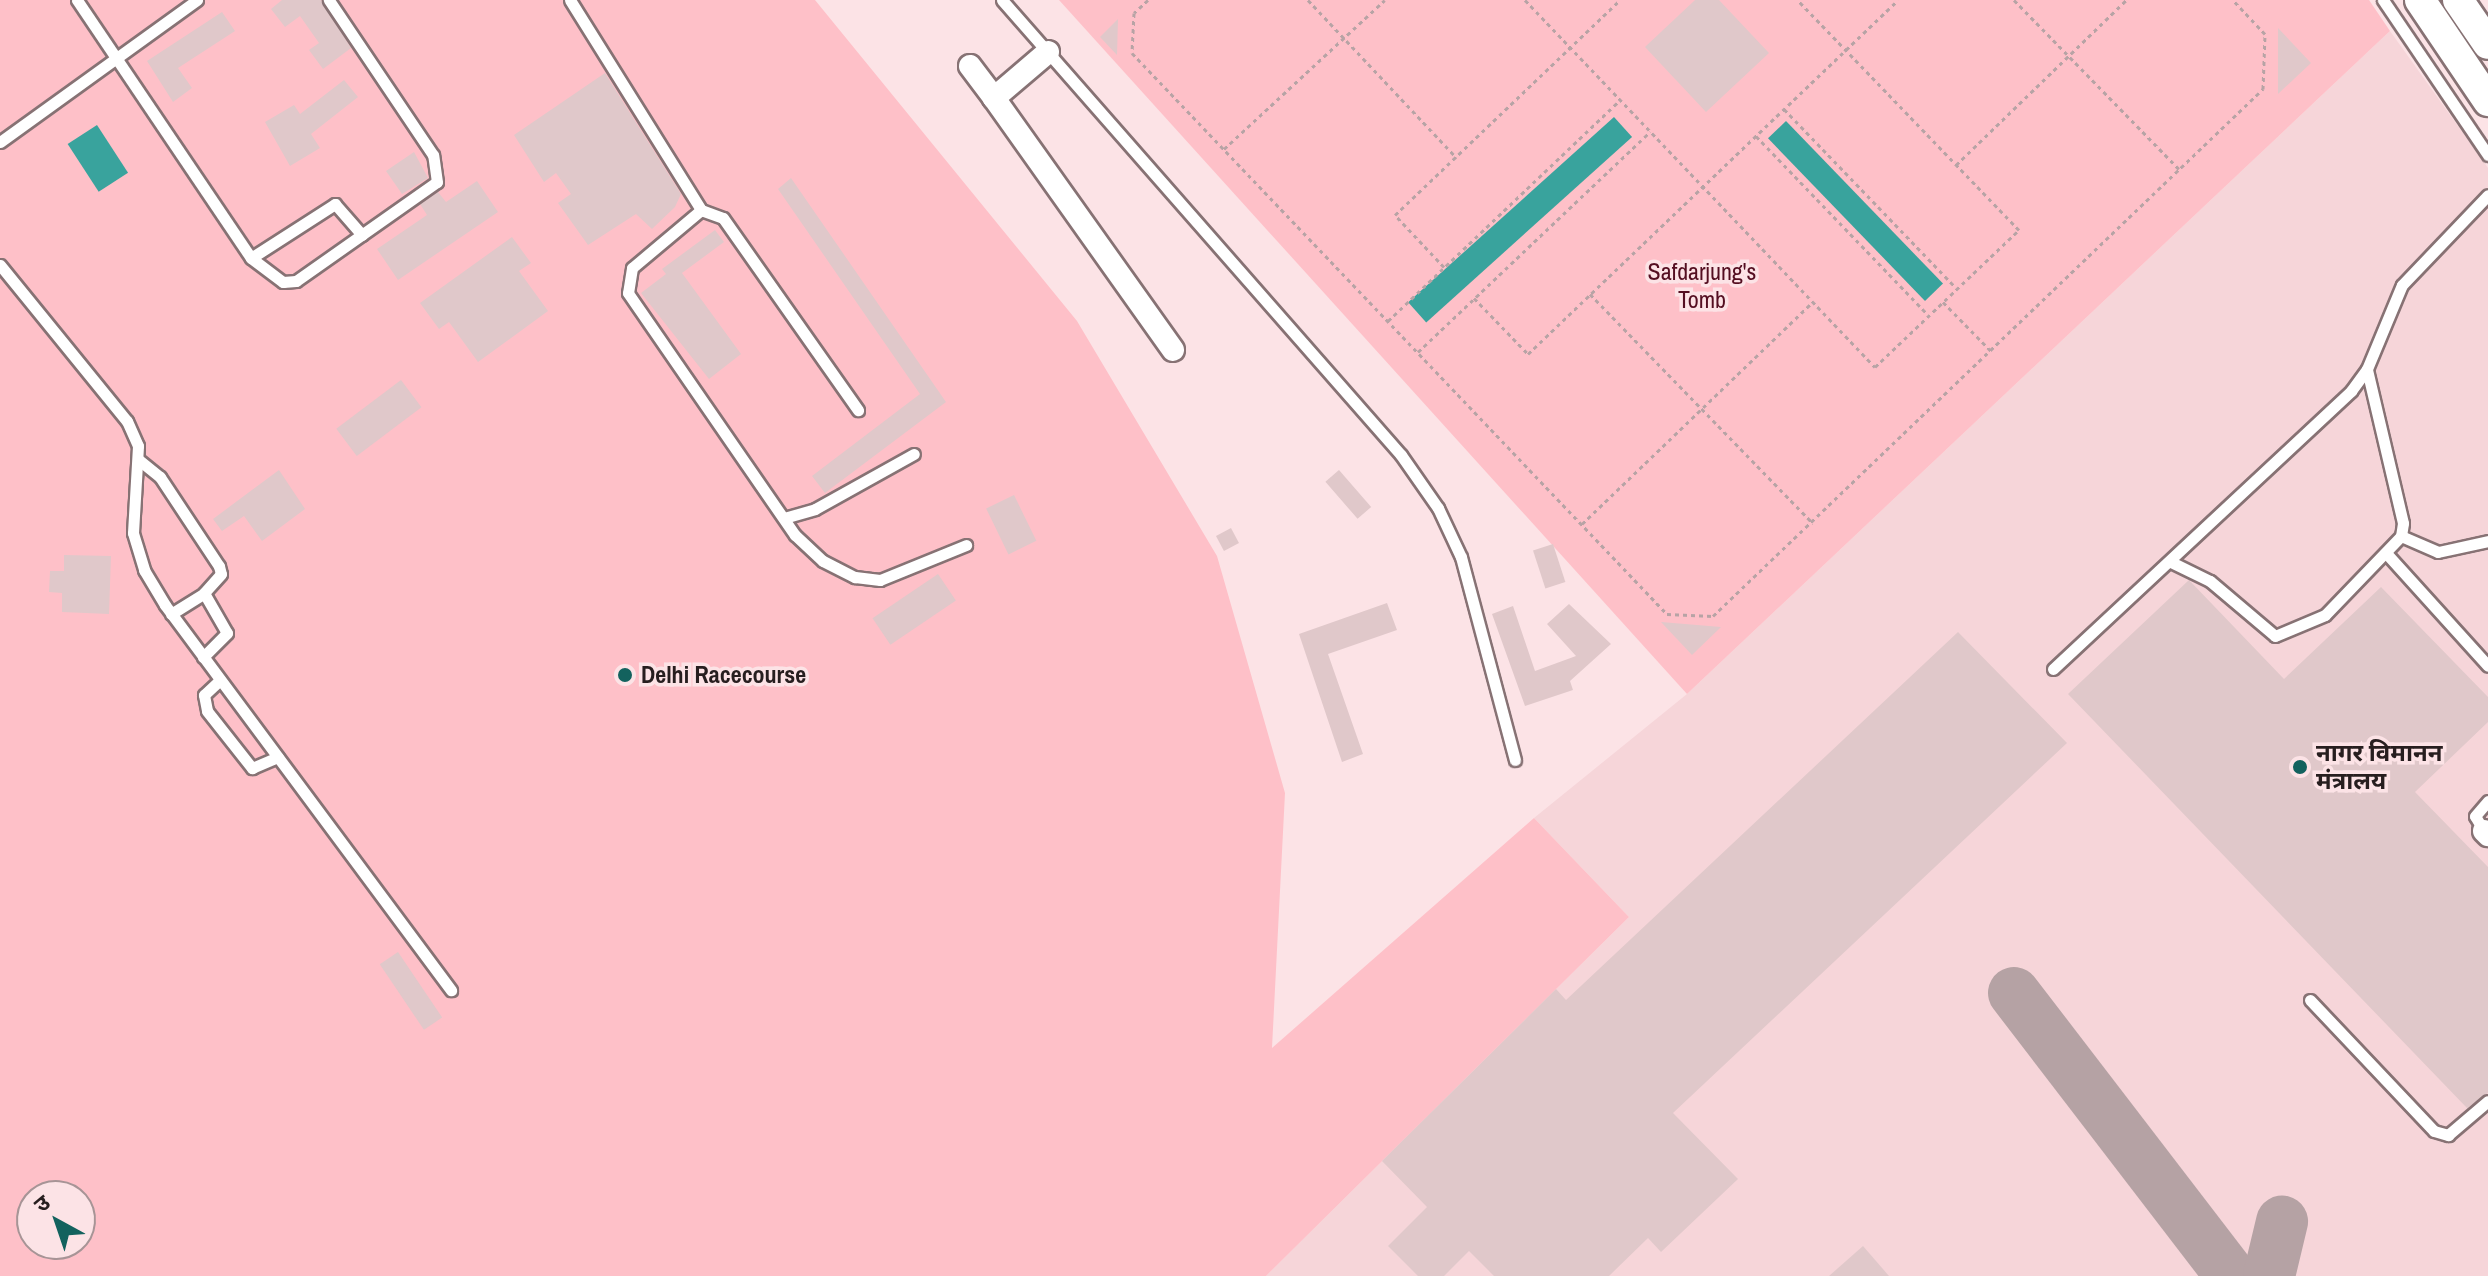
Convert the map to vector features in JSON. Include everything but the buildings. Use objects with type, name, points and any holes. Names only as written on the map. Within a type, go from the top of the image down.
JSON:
[{"type":"main road","points":[[2420,0],[2488,101]]},
{"type":"main road","points":[[2458,0],[2488,44]]},
{"type":"street","points":[[994,98],[1048,52]]},
{"type":"street","points":[[970,66],[1173,350]]},
{"type":"lane","points":[[77,0],[251,258],[273,276],[296,281],[437,182],[436,166],[329,0]]},
{"type":"lane","points":[[0,142],[197,0]]},
{"type":"lane","points":[[570,0],[701,210],[723,218],[858,410]]},
{"type":"lane","points":[[1002,0],[1401,455],[1438,508],[1461,557],[1515,760]]},
{"type":"lane","points":[[2383,0],[2488,155]]},
{"type":"lane","points":[[2053,669],[2351,391],[2367,369],[2402,285],[2488,195]]},
{"type":"lane","points":[[251,258],[335,204],[362,235]]},
{"type":"lane","points":[[701,210],[632,268],[628,293],[784,518],[823,561],[855,577],[880,580],[966,545]]},
{"type":"lane","points":[[0,265],[127,421],[139,460],[133,533],[144,570],[171,614],[451,990]]},
{"type":"lane","points":[[2171,562],[2210,581],[2266,632],[2284,636],[2325,615],[2401,536],[2403,513],[2367,369]]},
{"type":"lane","points":[[784,518],[815,509],[914,454]]},
{"type":"lane","points":[[139,460],[160,477],[219,566],[221,574],[204,593],[171,614]]},
{"type":"lane","points":[[2401,536],[2438,552],[2488,541]]},
{"type":"lane","points":[[2386,553],[2488,666]]},
{"type":"lane","points":[[203,657],[227,633],[204,593]]},
{"type":"lane","points":[[220,680],[204,695],[207,711],[252,768],[278,757]]},
{"type":"lane","points":[[2486,833],[2475,816],[2488,801]]},
{"type":"lane","points":[[2310,1000],[2434,1131],[2448,1135],[2488,1101]]},
{"type":"path","points":[[1148,0],[1134,13],[1132,53],[1667,614],[1713,616],[2263,89],[2265,34],[2233,0]]},
{"type":"path","points":[[1308,0],[1456,157]]},
{"type":"path","points":[[1224,149],[1385,0]]},
{"type":"path","points":[[1525,0],[1875,367],[2019,230],[1798,0]]},
{"type":"path","points":[[1444,267],[1395,215],[1620,0]]},
{"type":"path","points":[[1474,298],[1528,354],[1898,0]]},
{"type":"path","points":[[2014,0],[2180,170]]},
{"type":"path","points":[[1956,165],[2126,0]]},
{"type":"path","points":[[1388,321],[1620,100]]},
{"type":"path","points":[[1784,109],[1957,289]]},
{"type":"path","points":[[1418,352],[1651,131]]},
{"type":"path","points":[[1756,136],[1929,316]]},
{"type":"path","points":[[1590,294],[1813,523]]},
{"type":"path","points":[[1582,524],[1813,302]]},
{"type":"path","points":[[1943,302],[1991,352]]},
{"type":"shaded area","points":[[2390,31],[2488,168],[2488,1276],[1266,1276],[1629,917],[1534,818],[1687,694]]},
{"type":"green space","name":"Delhi Racecourse","points":[[0,0],[815,0],[1077,321],[1217,556],[1285,793],[1272,1048],[1534,818],[1629,917],[1266,1276],[0,1276]]},
{"type":"green space","name":"Safdarjung's Tomb","points":[[1059,0],[2369,0],[2390,31],[1687,694]]},
{"type":"water","points":[[1614,117],[1632,137],[1426,322],[1408,302]]},
{"type":"water","points":[[1786,121],[1943,284],[1925,301],[1768,138]]},
{"type":"water","points":[[97,125],[128,173],[99,192],[68,144]]},
{"type":"taxiway","points":[[2014,993],[2231,1276]]},
{"type":"taxiway","points":[[2269,1276],[2282,1222]]},
{"type":"place","name":"Delhi Racecourse","points":[[625,675]]},
{"type":"place","name":"नागर विमानन मंत्रालय","points":[[2300,767]]}]
